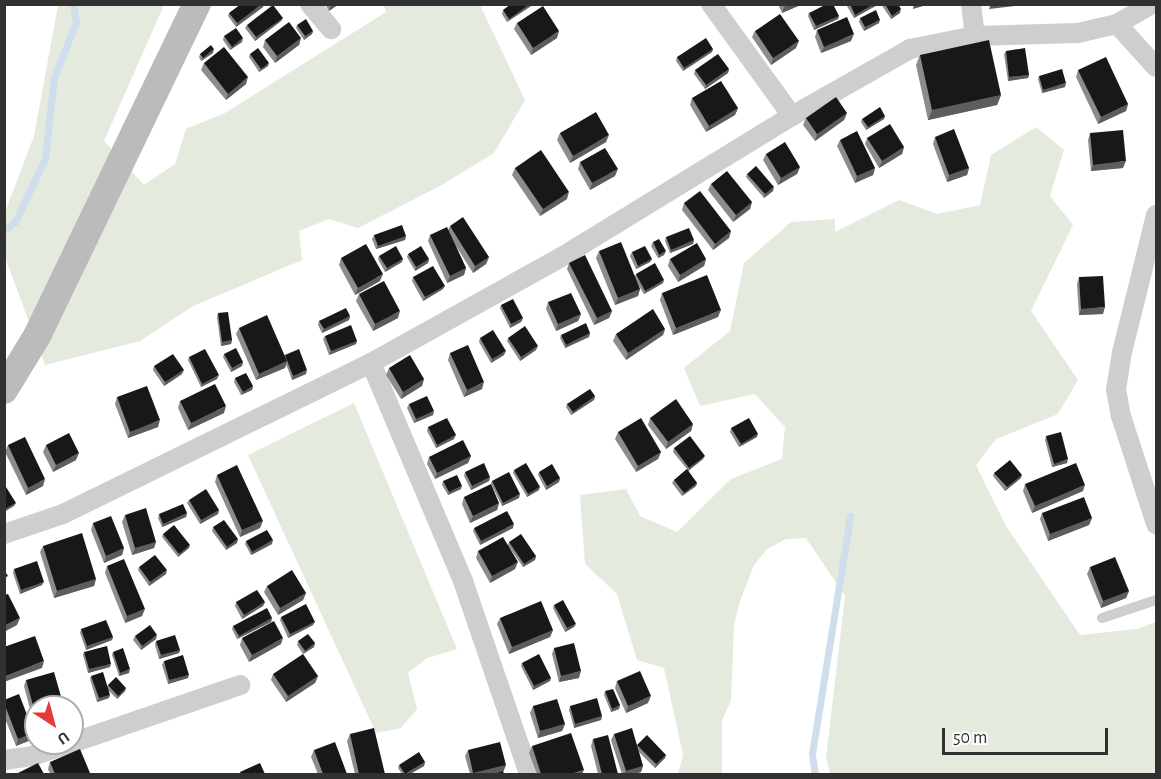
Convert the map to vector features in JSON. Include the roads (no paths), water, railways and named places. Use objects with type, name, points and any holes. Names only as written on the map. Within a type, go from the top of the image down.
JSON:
[{"type":"main road","points":[[4,390],[37,336],[197,4]]},
{"type":"street","points":[[310,4],[331,29]]},
{"type":"street","points":[[711,4],[792,116]]},
{"type":"street","points":[[971,4],[975,36]]},
{"type":"street","points":[[4,534],[63,514],[371,363],[560,258],[792,116],[910,49],[975,36],[1078,33],[1117,24],[1151,4]]},
{"type":"street","points":[[1117,24],[1156,67]]},
{"type":"street","points":[[1156,215],[1122,352],[1116,389],[1120,416],[1151,484],[1156,524]]},
{"type":"street","points":[[371,363],[462,581],[529,774]]},
{"type":"street","points":[[84,739],[240,685]]},
{"type":"street","points":[[4,760],[35,755]]},
{"type":"lane","points":[[1102,618],[1156,600]]},
{"type":"waterway","points":[[4,230],[15,222],[45,158],[54,78],[76,22],[73,4]]},
{"type":"waterway","points":[[815,774],[812,754],[850,516]]}]
